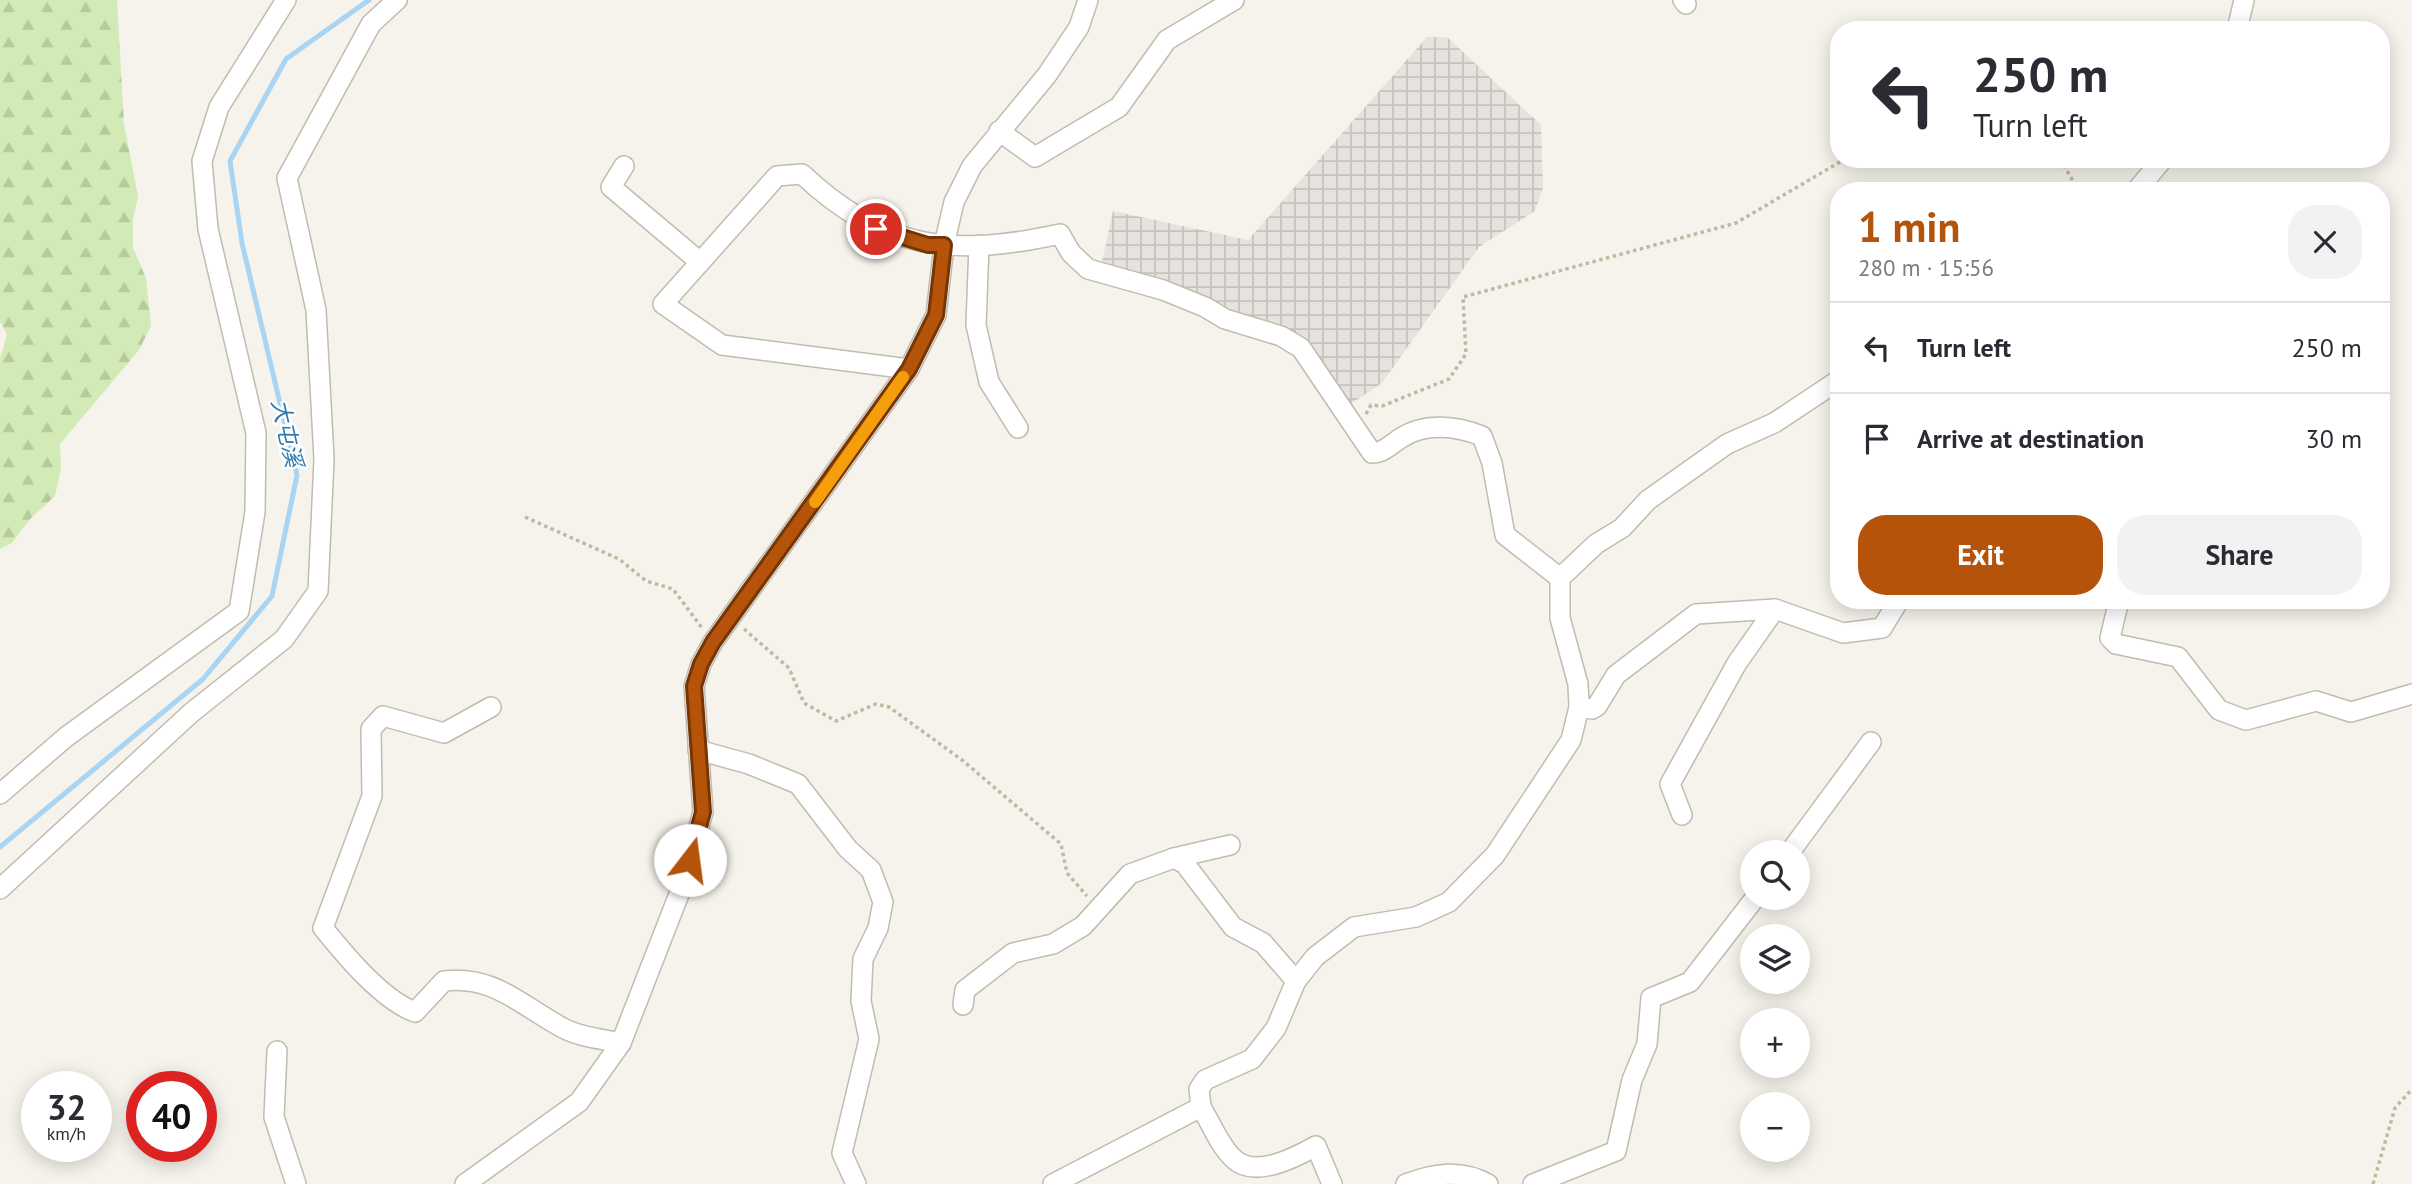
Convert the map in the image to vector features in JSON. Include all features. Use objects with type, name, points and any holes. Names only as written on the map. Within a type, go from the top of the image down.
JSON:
[{"type":"street","points":[[0,794],[66,737],[239,611],[255,512],[256,433],[208,229],[202,160],[219,107],[286,0]]},
{"type":"street","points":[[0,889],[191,713],[284,639],[317,591],[324,459],[316,310],[287,178],[371,24],[397,0]]},
{"type":"street","points":[[465,1184],[579,1102],[621,1043],[683,884],[703,812],[694,686],[701,664],[713,642],[909,369],[936,315],[944,245],[954,202],[972,166],[1047,75],[1079,27],[1087,0]]},
{"type":"street","points":[[999,131],[1035,157],[1119,107],[1167,40],[1234,0]]},
{"type":"street","points":[[2239,21],[2244,0]]},
{"type":"street","points":[[624,166],[611,187],[699,262]]},
{"type":"street","points":[[2144,182],[2155,168]]},
{"type":"street","points":[[909,369],[722,345],[663,304],[777,176],[802,174],[831,202],[876,229],[928,245],[1011,245],[1060,234],[1071,253],[1088,269],[1163,290],[1205,307],[1225,319],[1280,336],[1301,348],[1355,432],[1372,453],[1380,453],[1404,435],[1448,425],[1482,436],[1492,463],[1505,535],[1560,578]]},
{"type":"street","points":[[979,245],[976,325],[989,382],[1018,428]]},
{"type":"street","points":[[1332,1184],[1316,1146],[1280,1165],[1247,1165],[1234,1160],[1201,1107],[1199,1089],[1205,1080],[1252,1059],[1276,1028],[1296,981],[1315,957],[1354,927],[1416,918],[1449,902],[1495,855],[1571,740],[1579,707],[1578,684],[1560,618],[1560,578],[1596,544],[1622,528],[1648,499],[1727,444],[1774,423],[1830,386]]},
{"type":"street","points":[[1579,707],[1592,709],[1597,706],[1616,675],[1696,614],[1775,609],[1843,633],[1882,628],[1894,609]]},
{"type":"street","points":[[1682,815],[1670,784],[1737,663],[1775,609]]},
{"type":"street","points":[[2117,609],[2110,638],[2116,643],[2178,657],[2219,710],[2232,717],[2246,720],[2316,701],[2351,712],[2412,694]]},
{"type":"street","points":[[491,707],[444,733],[383,716],[371,729],[372,796],[323,928],[344,954],[402,1007],[415,1012],[444,981],[467,978],[500,989],[566,1030],[621,1043]]},
{"type":"street","points":[[1799,840],[1871,742]]},
{"type":"street","points":[[698,750],[749,764],[798,784],[848,849],[871,870],[883,902],[878,929],[863,959],[861,1002],[869,1039],[842,1153],[856,1184]]},
{"type":"street","points":[[963,1005],[965,990],[1013,953],[1053,944],[1083,926],[1130,874],[1174,858],[1230,845]]},
{"type":"street","points":[[1174,858],[1185,864],[1233,927],[1263,943],[1296,981]]},
{"type":"street","points":[[1532,1184],[1562,1180],[1616,1151],[1632,1080],[1647,1044],[1651,998],[1690,982],[1746,910]]},
{"type":"street","points":[[277,1051],[274,1117],[296,1184]]},
{"type":"street","points":[[1053,1184],[1201,1107]]},
{"type":"street","points":[[1406,1184],[1431,1175],[1457,1174],[1470,1174],[1488,1184]]},
{"type":"path","points":[[1355,432],[1371,405],[1382,405],[1449,379],[1466,354],[1463,297],[1736,223],[1830,168]]},
{"type":"path","points":[[525,517],[619,559],[646,582],[673,589],[713,642]]},
{"type":"path","points":[[732,619],[789,668],[803,703],[836,721],[876,704],[889,707],[962,760],[1061,844],[1067,873],[1098,909]]},
{"type":"path","points":[[2373,1184],[2395,1108],[2412,1089]]},
{"type":"shaded area","points":[[1427,37],[1447,37],[1541,125],[1543,188],[1535,211],[1479,247],[1382,383],[1348,406],[1288,341],[1100,271],[1113,211],[1248,240]]},
{"type":"green space","points":[[0,0],[117,0],[124,124],[138,196],[133,220],[133,248],[146,278],[151,326],[139,350],[60,444],[61,469],[55,496],[30,519],[12,543],[0,549],[0,359],[7,334],[0,322]]},
{"type":"waterway","name":"大屯溪","points":[[0,847],[203,679],[272,596],[297,475],[242,243],[230,161],[286,59],[369,0]]},
{"type":"slow traffic","points":[[815,502],[903,377]]},
{"type":"route","points":[[690,860],[703,812],[694,686],[701,664],[713,642],[909,369],[936,315],[944,245],[928,245],[876,229]]}]
